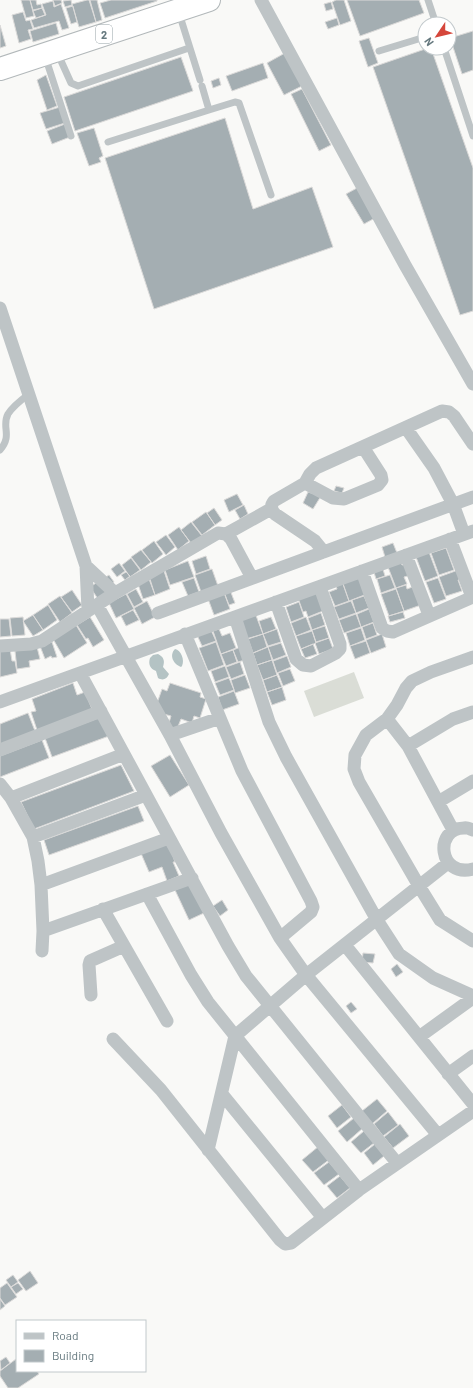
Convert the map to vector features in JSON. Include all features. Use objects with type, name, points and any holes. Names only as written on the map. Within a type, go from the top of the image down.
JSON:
[{"type":"highway","name":"2","points":[[0,69],[209,0]]},
{"type":"street","points":[[261,0],[405,265],[473,384]]},
{"type":"street","points":[[0,308],[86,566],[93,607],[126,657],[170,735],[221,833],[280,938],[306,975],[438,1135]]},
{"type":"street","points":[[324,552],[315,541],[275,514],[272,509],[272,504],[274,501],[305,482],[316,468],[442,412],[449,412],[454,416],[473,444]]},
{"type":"street","points":[[0,702],[469,532],[434,468],[406,428]]},
{"type":"street","points":[[305,482],[333,498],[344,499],[378,485],[382,480],[381,475],[364,447]]},
{"type":"street","points":[[158,613],[473,497]]},
{"type":"street","points":[[0,646],[31,644],[42,641],[115,593],[218,533],[226,534],[272,509]]},
{"type":"street","points":[[226,534],[231,539],[252,578]]},
{"type":"street","points":[[362,571],[382,628],[387,632],[393,632],[473,597],[450,539]]},
{"type":"street","points":[[406,555],[429,615]]},
{"type":"street","points":[[86,566],[115,593]]},
{"type":"street","points":[[276,602],[296,659],[303,665],[311,666],[336,654],[340,650],[340,644],[320,586]]},
{"type":"street","points":[[235,617],[269,722],[286,757],[377,920],[399,954],[433,978],[473,997],[419,1037]]},
{"type":"street","points":[[185,634],[242,771],[313,907],[311,912],[280,938]]},
{"type":"street","points":[[473,657],[431,672],[412,681],[387,719],[366,735],[355,755],[354,769],[359,782],[440,920],[473,941]]},
{"type":"street","points":[[80,673],[228,946],[246,976],[397,1163]]},
{"type":"street","points":[[0,750],[101,712]]},
{"type":"street","points":[[408,746],[452,719],[473,712]]},
{"type":"street","points":[[170,735],[220,718]]},
{"type":"street","points":[[387,719],[408,746],[453,830]]},
{"type":"street","points":[[11,798],[124,754]]},
{"type":"street","points":[[438,802],[473,781]]},
{"type":"street","points":[[0,784],[11,798],[33,837],[41,885],[42,951]]},
{"type":"street","points":[[33,837],[146,796]]},
{"type":"street","points":[[473,830],[464,827],[453,830],[445,839],[443,852],[448,863],[458,870],[473,870]]},
{"type":"street","points":[[41,885],[169,838]]},
{"type":"street","points":[[208,1150],[235,1036],[306,975],[448,863]]},
{"type":"street","points":[[42,931],[192,878]]},
{"type":"street","points":[[147,894],[191,975],[208,1002],[359,1190]]},
{"type":"street","points":[[103,909],[167,1021]]},
{"type":"street","points":[[345,945],[473,1104]]},
{"type":"street","points":[[91,995],[90,961],[124,946]]},
{"type":"street","points":[[113,1039],[161,1090],[280,1240],[285,1244],[291,1243],[359,1190],[473,1111]]},
{"type":"street","points":[[448,1074],[473,1056]]},
{"type":"street","points":[[222,1094],[323,1218]]},
{"type":"lane","points":[[428,0],[433,16]]},
{"type":"lane","points":[[178,11],[209,110]]},
{"type":"lane","points":[[379,51],[417,39]]},
{"type":"lane","points":[[50,52],[71,83],[78,86],[189,48]]},
{"type":"lane","points":[[50,52],[71,136]]},
{"type":"lane","points":[[447,56],[473,136]]},
{"type":"lane","points":[[108,142],[235,102],[239,103],[271,195]]},
{"type":"lane","points":[[0,450],[5,444],[7,436],[7,416],[14,406],[29,394]]},
{"type":"shaded area","points":[[175,649],[179,651],[182,656],[183,664],[181,667],[174,662],[172,657]]},
{"type":"shaded area","points":[[158,654],[163,658],[163,667],[169,674],[163,679],[158,678],[156,671],[151,668],[149,664],[150,658],[153,655]]},
{"type":"shaded area","points":[[354,672],[364,698],[314,717],[304,691]]},
{"type":"building","points":[[21,0],[30,0],[34,16],[26,18]]},
{"type":"building","points":[[30,0],[36,0],[37,5],[41,4],[42,8],[33,10]]},
{"type":"building","points":[[53,0],[61,0],[62,3],[55,6]]},
{"type":"building","points":[[71,0],[72,5],[65,7],[63,1]]},
{"type":"building","points":[[89,0],[96,22],[79,27],[72,4]]},
{"type":"building","points":[[90,0],[97,0],[102,20],[96,22]]},
{"type":"building","points":[[111,0],[157,1],[105,18],[100,3]]},
{"type":"building","points":[[336,0],[344,0],[351,21],[340,25],[332,2]]},
{"type":"building","points":[[347,0],[419,0],[424,13],[360,36]]},
{"type":"building","points":[[53,1],[54,7],[61,4],[69,28],[62,30],[59,21],[34,28],[31,20],[46,15],[42,4]]},
{"type":"building","points":[[331,2],[333,9],[326,11],[324,4]]},
{"type":"building","points":[[73,6],[77,22],[71,24],[66,8]]},
{"type":"building","points":[[42,8],[45,15],[36,18],[33,11]]},
{"type":"building","points":[[23,12],[26,21],[30,20],[33,29],[28,30],[31,39],[19,43],[12,15]]},
{"type":"building","points":[[337,18],[339,25],[328,29],[325,22]]},
{"type":"building","points":[[56,23],[59,34],[33,42],[30,31]]},
{"type":"building","points":[[0,25],[6,46],[0,48]]},
{"type":"building","points":[[473,31],[473,70],[462,74],[456,56],[457,36]]},
{"type":"building","points":[[369,38],[378,63],[368,67],[359,41]]},
{"type":"building","points":[[417,52],[417,56],[434,56],[473,168],[473,311],[460,315],[373,67]]},
{"type":"building","points":[[285,53],[302,86],[284,95],[267,63]]},
{"type":"building","points":[[181,57],[193,91],[75,131],[64,97]]},
{"type":"building","points":[[263,63],[268,78],[232,91],[226,76]]},
{"type":"building","points":[[46,75],[57,106],[47,110],[37,80]]},
{"type":"building","points":[[219,78],[221,85],[213,88],[211,81]]},
{"type":"building","points":[[302,89],[331,145],[319,151],[291,94]]},
{"type":"building","points":[[60,107],[65,123],[46,129],[40,113]]},
{"type":"building","points":[[225,118],[253,209],[312,187],[333,247],[154,309],[105,158]]},
{"type":"building","points":[[65,124],[70,137],[52,144],[47,131]]},
{"type":"building","points":[[94,128],[103,156],[99,158],[101,162],[89,166],[77,133]]},
{"type":"building","points":[[357,188],[375,218],[364,224],[346,194]]},
{"type":"building","points":[[336,486],[344,488],[342,493],[334,491]]},
{"type":"building","points":[[308,492],[321,496],[313,509],[303,503]]},
{"type":"building","points":[[237,494],[243,505],[229,512],[224,500]]},
{"type":"building","points":[[244,505],[248,514],[240,519],[235,510]]},
{"type":"building","points":[[214,508],[222,520],[215,525],[207,513]]},
{"type":"building","points":[[206,512],[215,525],[202,535],[192,522]]},
{"type":"building","points":[[191,522],[202,536],[191,543],[181,530]]},
{"type":"building","points":[[179,527],[189,541],[178,550],[168,535]]},
{"type":"building","points":[[166,535],[175,547],[166,555],[156,542]]},
{"type":"building","points":[[154,541],[163,554],[152,563],[142,550]]},
{"type":"building","points":[[393,543],[397,553],[385,557],[382,547]]},
{"type":"building","points":[[446,548],[454,570],[439,575],[431,553]]},
{"type":"building","points":[[141,550],[151,562],[141,570],[131,557]]},
{"type":"building","points":[[429,552],[438,576],[425,581],[416,557]]},
{"type":"building","points":[[206,556],[210,569],[196,574],[192,561]]},
{"type":"building","points":[[131,558],[140,570],[130,577],[122,565]]},
{"type":"building","points":[[188,561],[194,577],[170,585],[165,570]]},
{"type":"building","points":[[401,562],[402,565],[408,564],[411,575],[404,577],[407,584],[396,588],[388,567]]},
{"type":"building","points":[[119,563],[125,571],[117,577],[111,569]]},
{"type":"building","points":[[382,566],[385,576],[376,579],[373,569]]},
{"type":"building","points":[[212,569],[218,586],[201,592],[195,575]]},
{"type":"building","points":[[458,570],[461,579],[458,580],[462,591],[446,596],[439,577]]},
{"type":"building","points":[[164,571],[170,589],[155,595],[149,576]]},
{"type":"building","points":[[126,572],[130,576],[125,580],[121,575]]},
{"type":"building","points":[[360,574],[367,594],[349,601],[342,581]]},
{"type":"building","points":[[109,575],[114,582],[108,586],[103,579]]},
{"type":"building","points":[[390,575],[395,588],[381,593],[377,579]]},
{"type":"building","points":[[194,578],[199,592],[188,596],[182,582]]},
{"type":"building","points":[[438,578],[446,599],[434,603],[426,582]]},
{"type":"building","points":[[149,579],[155,595],[143,599],[138,584]]},
{"type":"building","points":[[99,581],[107,593],[98,599],[90,587]]},
{"type":"building","points":[[342,581],[349,601],[335,606],[329,592],[337,589],[335,583]]},
{"type":"building","points":[[406,585],[407,589],[415,586],[421,605],[404,611],[396,588]]},
{"type":"building","points":[[136,589],[143,602],[134,607],[127,594]]},
{"type":"building","points":[[396,589],[404,611],[389,616],[381,594]]},
{"type":"building","points":[[72,590],[82,605],[72,612],[61,597]]},
{"type":"building","points":[[223,590],[230,609],[214,615],[207,596]]},
{"type":"building","points":[[230,590],[235,603],[229,605],[224,592]]},
{"type":"building","points":[[316,592],[323,611],[308,617],[306,611],[303,612],[298,598]]},
{"type":"building","points":[[126,594],[134,609],[116,618],[109,603]]},
{"type":"building","points":[[60,596],[72,613],[60,622],[48,604]]},
{"type":"building","points":[[364,596],[369,608],[356,613],[352,600]]},
{"type":"building","points":[[147,601],[155,617],[142,624],[134,608]]},
{"type":"building","points":[[351,601],[356,613],[339,619],[334,607]]},
{"type":"building","points":[[299,602],[304,617],[291,622],[286,607]]},
{"type":"building","points":[[48,605],[57,620],[43,630],[33,615]]},
{"type":"building","points":[[369,609],[374,622],[361,627],[357,614]]},
{"type":"building","points":[[133,610],[139,620],[126,626],[121,616]]},
{"type":"building","points":[[403,612],[405,618],[390,622],[388,616]]},
{"type":"building","points":[[255,613],[263,634],[246,639],[239,619]]},
{"type":"building","points":[[321,613],[325,625],[312,630],[308,618]]},
{"type":"building","points":[[356,614],[361,627],[344,633],[339,620]]},
{"type":"building","points":[[33,615],[43,630],[33,636],[23,621]]},
{"type":"building","points":[[23,617],[25,635],[12,636],[10,618]]},
{"type":"building","points":[[90,617],[104,640],[93,647],[88,638],[86,639],[77,625]]},
{"type":"building","points":[[271,617],[276,629],[263,634],[259,621]]},
{"type":"building","points":[[306,617],[311,630],[296,636],[291,623]]},
{"type":"building","points":[[0,619],[9,619],[11,636],[0,637]]},
{"type":"building","points":[[373,623],[377,635],[366,639],[362,627]]},
{"type":"building","points":[[76,625],[87,643],[64,658],[53,639]]},
{"type":"building","points":[[325,626],[329,638],[316,642],[312,630]]},
{"type":"building","points":[[361,628],[365,640],[350,646],[346,633]]},
{"type":"building","points":[[219,629],[222,636],[230,633],[236,648],[221,654],[213,631]]},
{"type":"building","points":[[277,629],[281,642],[268,646],[263,634]]},
{"type":"building","points":[[211,630],[216,641],[202,646],[197,635]]},
{"type":"building","points":[[312,631],[316,643],[301,649],[296,636]]},
{"type":"building","points":[[263,634],[267,647],[253,653],[248,639]]},
{"type":"building","points":[[382,634],[386,647],[371,653],[366,640]]},
{"type":"building","points":[[329,638],[333,649],[319,654],[315,643]]},
{"type":"building","points":[[366,641],[370,653],[355,659],[350,646]]},
{"type":"building","points":[[52,642],[57,657],[52,658],[51,656],[45,659],[40,646]]},
{"type":"building","points":[[216,642],[224,665],[208,671],[199,648]]},
{"type":"building","points":[[281,643],[286,655],[273,660],[268,647]]},
{"type":"building","points":[[313,644],[317,654],[305,658],[301,649]]},
{"type":"building","points":[[243,646],[248,659],[238,662],[233,650]]},
{"type":"building","points":[[37,647],[40,659],[29,661],[30,667],[17,669],[15,651]]},
{"type":"building","points":[[268,647],[272,660],[257,665],[253,653]]},
{"type":"building","points":[[10,649],[12,661],[15,661],[17,673],[0,677],[0,651]]},
{"type":"building","points":[[233,650],[237,662],[226,666],[221,654]]},
{"type":"building","points":[[287,656],[291,667],[277,673],[273,661]]},
{"type":"building","points":[[272,660],[277,675],[263,680],[257,665]]},
{"type":"building","points":[[240,662],[244,674],[231,679],[226,667]]},
{"type":"building","points":[[225,666],[229,677],[215,682],[211,671]]},
{"type":"building","points":[[290,669],[295,681],[283,686],[278,673]]},
{"type":"building","points":[[245,675],[250,688],[235,693],[231,680]]},
{"type":"building","points":[[277,675],[282,687],[267,692],[263,680]]},
{"type":"building","points":[[229,678],[234,690],[220,695],[215,683]]},
{"type":"building","points":[[73,683],[77,695],[85,692],[92,709],[37,730],[31,712],[36,711],[32,699]]},
{"type":"building","points":[[170,683],[201,693],[200,697],[206,699],[200,718],[194,716],[192,723],[181,719],[177,729],[168,726],[171,716],[160,713],[156,706],[162,689],[167,691]]},
{"type":"building","points":[[282,687],[286,700],[272,705],[267,692]]},
{"type":"building","points":[[234,691],[239,704],[222,710],[218,697]]},
{"type":"building","points":[[28,713],[35,731],[0,745],[0,724]]},
{"type":"building","points":[[101,717],[109,736],[52,757],[45,738]]},
{"type":"building","points":[[42,740],[49,758],[0,777],[0,756]]},
{"type":"building","points":[[170,755],[189,785],[170,797],[151,766]]},
{"type":"building","points":[[121,765],[134,791],[34,829],[21,802]]},
{"type":"building","points":[[138,806],[144,821],[49,855],[44,840]]},
{"type":"building","points":[[168,841],[175,862],[173,862],[179,876],[167,881],[162,867],[149,872],[140,851]]},
{"type":"building","points":[[190,883],[204,913],[189,920],[175,890]]},
{"type":"building","points":[[222,900],[228,910],[220,916],[213,906]]},
{"type":"building","points":[[363,953],[375,954],[373,963],[362,962]]},
{"type":"building","points":[[397,964],[403,972],[396,977],[391,969]]},
{"type":"building","points":[[351,1002],[357,1009],[351,1013],[346,1006]]},
{"type":"building","points":[[377,1099],[387,1111],[372,1124],[362,1111]]},
{"type":"building","points":[[342,1105],[351,1117],[337,1128],[328,1116]]},
{"type":"building","points":[[388,1112],[398,1125],[383,1136],[374,1124]]},
{"type":"building","points":[[354,1118],[363,1128],[347,1142],[338,1131]]},
{"type":"building","points":[[400,1124],[409,1136],[393,1148],[384,1137]]},
{"type":"building","points":[[364,1131],[374,1143],[361,1153],[351,1142]]},
{"type":"building","points":[[375,1144],[384,1156],[373,1165],[364,1153]]},
{"type":"building","points":[[319,1146],[330,1159],[313,1172],[302,1160]]},
{"type":"building","points":[[329,1162],[339,1174],[324,1185],[314,1173]]},
{"type":"building","points":[[340,1176],[350,1188],[337,1198],[327,1186]]},
{"type":"building","points":[[30,1271],[38,1283],[26,1291],[18,1280]]},
{"type":"building","points":[[13,1275],[18,1282],[11,1287],[6,1280]]},
{"type":"building","points":[[7,1283],[17,1297],[5,1305],[0,1298],[0,1288]]},
{"type":"building","points":[[18,1283],[23,1289],[16,1294],[11,1287]]},
{"type":"building","points":[[0,1299],[5,1306],[0,1310]]},
{"type":"building","points":[[6,1357],[10,1363],[1,1370],[0,1361]]},
{"type":"building","points":[[16,1359],[16,1372],[38,1372],[39,1374],[18,1388],[8,1388],[0,1376],[0,1371]]}]
